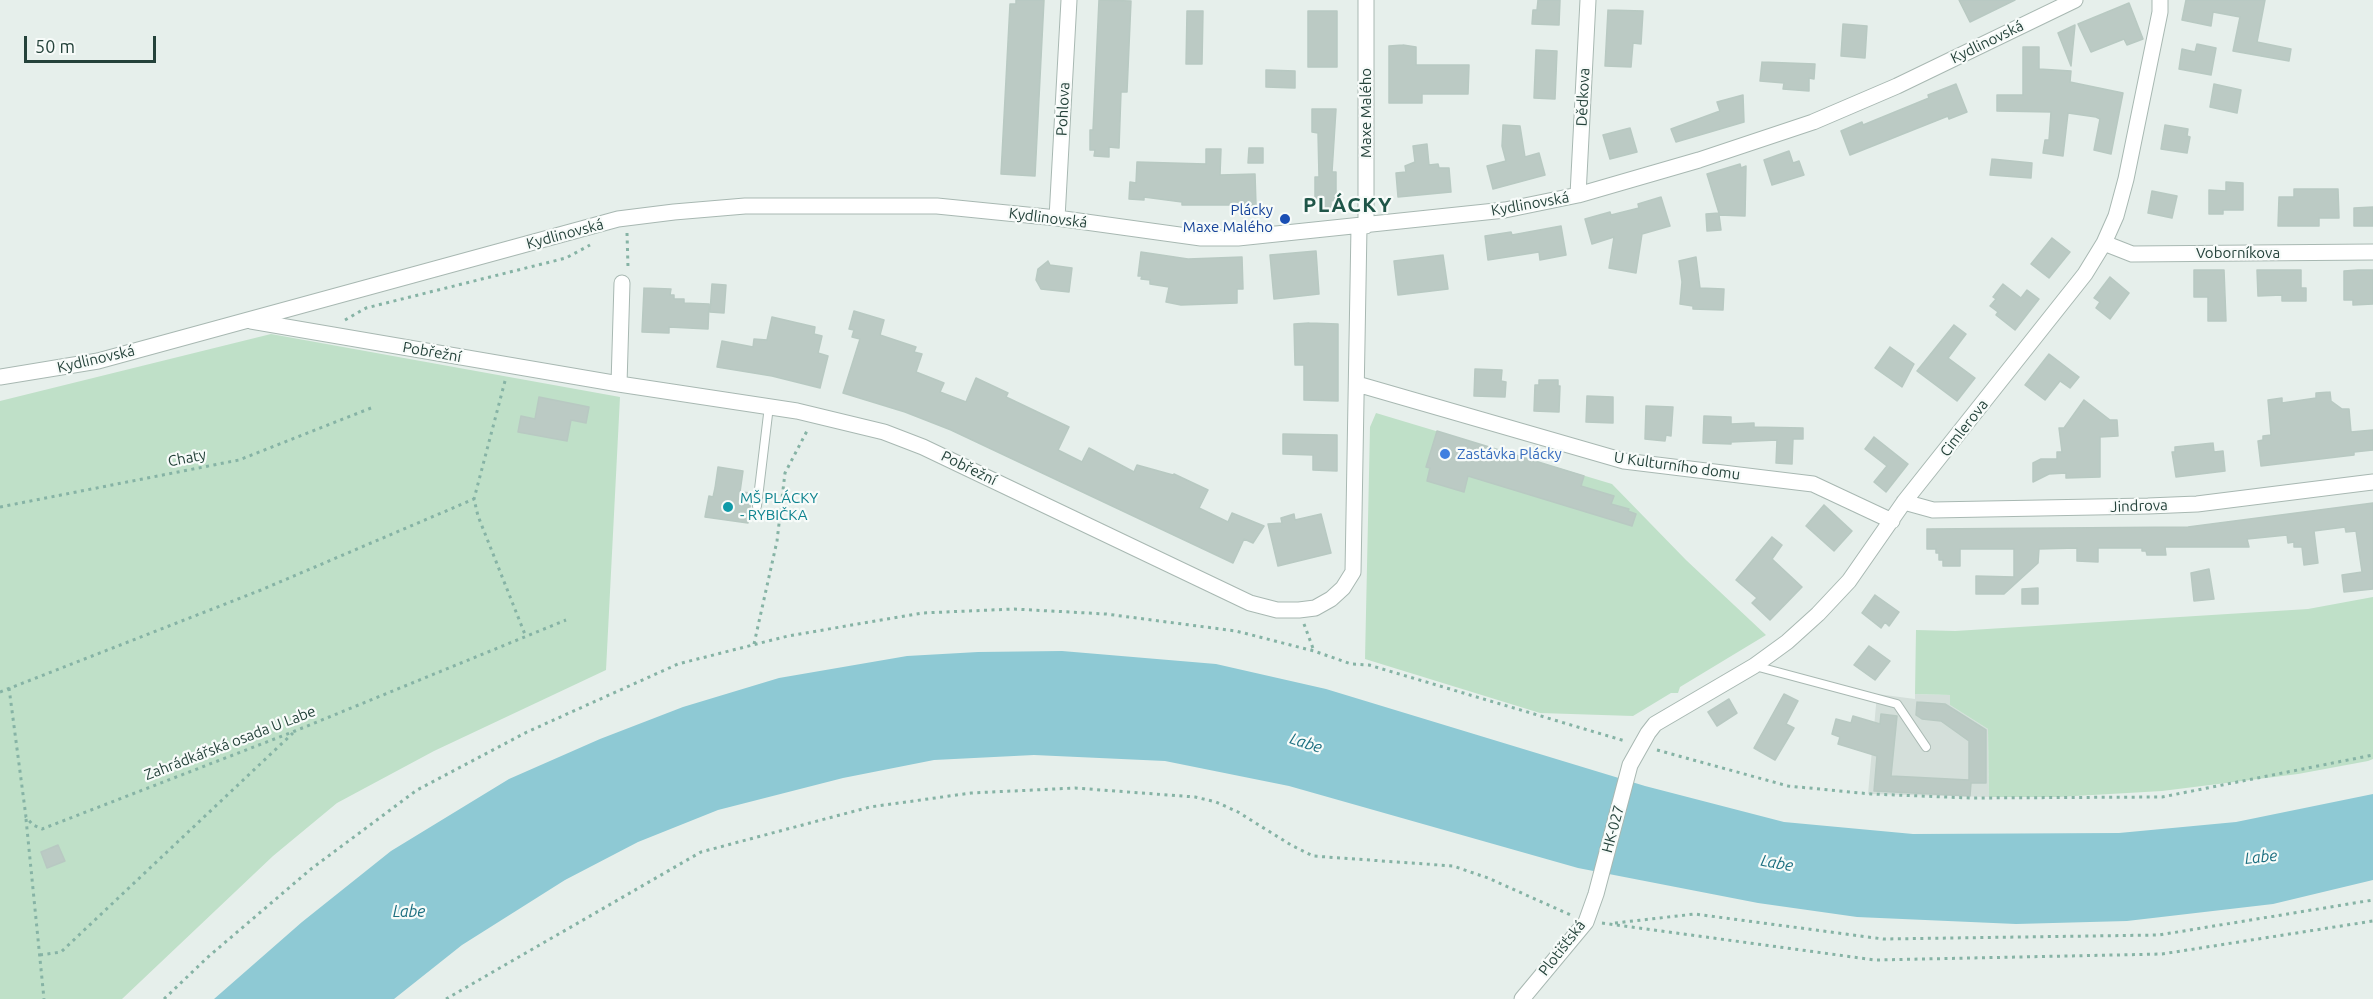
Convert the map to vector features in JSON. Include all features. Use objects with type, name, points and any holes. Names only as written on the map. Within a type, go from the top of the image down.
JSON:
[{"type":"street","name":"Pohlova","points":[[1057,218],[1069,0]]},
{"type":"street","name":"Maxe Malého","points":[[1363,226],[1366,0]]},
{"type":"street","name":"Dědkova","points":[[1578,195],[1588,0]]},
{"type":"street","name":"Kydlinovská","points":[[0,377],[98,361],[618,219],[674,212],[745,206],[937,206],[1057,218],[1201,238],[1238,238],[1505,210],[1578,195],[1699,160],[1813,122],[1897,86],[2075,0]]},
{"type":"street","name":"Cimlerova","points":[[1630,765],[1655,724],[1754,666],[1787,642],[1849,581],[1904,502],[2085,274],[2104,243],[2116,216],[2126,179],[2160,12],[2160,0]]},
{"type":"street","name":"Pobřežní","points":[[246,320],[619,384],[769,406],[813,414],[884,432],[923,447],[1251,603],[1277,610],[1299,610],[1315,608],[1331,599],[1343,588],[1353,572],[1363,226]]},
{"type":"street","name":"Voborníkova","points":[[2104,243],[2132,254],[2373,252]]},
{"type":"street","points":[[619,384],[622,283]]},
{"type":"street","name":"U Kulturního domu","points":[[1357,384],[1624,461],[1813,484],[1892,521]]},
{"type":"street","name":"Jindrova","points":[[1904,502],[1933,510],[2197,504],[2373,482]]},
{"type":"street","name":"HK-027","points":[[1596,894],[1630,765]]},
{"type":"street","name":"Plotišťská","points":[[1522,999],[1586,921],[1596,894]]},
{"type":"lane","points":[[757,506],[769,406]]},
{"type":"lane","points":[[1754,666],[1897,704],[1926,747]]},
{"type":"path","points":[[617,234],[628,233],[628,276],[622,283]]},
{"type":"path","points":[[336,335],[338,324],[366,308],[566,258],[596,241]]},
{"type":"path","points":[[509,365],[474,499],[478,516],[526,637]]},
{"type":"path","name":"Chaty","points":[[0,507],[239,460],[371,408]]},
{"type":"path","points":[[754,644],[777,541],[785,473],[809,428],[813,414]]},
{"type":"path","points":[[0,692],[261,590],[474,499]]},
{"type":"path","points":[[164,999],[208,957],[311,869],[417,790],[527,732],[678,664],[788,636],[922,613],[1014,609],[1106,614],[1224,630],[1314,651],[1351,664],[1369,665],[1640,746],[1788,786],[1871,794],[1970,798],[2162,796],[2373,755]]},
{"type":"path","points":[[1299,610],[1314,651]]},
{"type":"path","name":"Zahrádkářská osada U Labe","points":[[26,817],[33,825],[42,829],[62,822],[295,731],[566,620]]},
{"type":"path","points":[[9,688],[26,817],[44,999]]},
{"type":"path","points":[[40,954],[61,952],[295,731]]},
{"type":"path","points":[[446,999],[701,852],[870,807],[971,793],[1075,788],[1195,797],[1216,802],[1238,812],[1313,856],[1453,866],[1488,878],[1586,921]]},
{"type":"path","points":[[2373,900],[2159,935],[1883,939],[1695,914],[1609,924],[1875,960],[2162,954],[2373,921]]},
{"type":"shaded area","points":[[1877,694],[1915,699],[1915,694],[1950,695],[1950,705],[1988,729],[1989,797],[1868,794]]},
{"type":"green space","points":[[271,334],[620,397],[606,670],[434,751],[337,803],[273,856],[122,999],[0,999],[0,401]]},
{"type":"green space","points":[[1376,413],[1612,484],[1686,560],[1766,635],[1680,687],[1678,693],[1671,693],[1633,716],[1540,713],[1365,659],[1370,427]]},
{"type":"green space","points":[[2373,597],[2373,759],[2368,761],[2298,774],[2162,791],[2058,797],[1989,797],[1988,729],[1950,705],[1950,695],[1915,694],[1916,630],[1955,631],[2308,609]]},
{"type":"water","name":"Labe","points":[[1062,651],[1216,664],[1326,689],[1645,786],[1784,822],[1913,834],[2119,833],[2236,822],[2373,794],[2373,880],[2273,904],[2127,921],[2016,924],[1857,917],[1758,903],[1578,868],[1289,786],[1165,761],[1034,755],[934,760],[843,778],[718,810],[638,842],[565,880],[462,945],[394,999],[214,999],[302,922],[391,851],[509,779],[600,739],[683,707],[779,678],[907,656]]},
{"type":"building","points":[[1016,0],[1044,0],[1035,176],[1001,174],[1010,4],[1016,4]]},
{"type":"building","points":[[1099,0],[1131,1],[1127,92],[1121,92],[1119,148],[1109,147],[1109,157],[1094,156],[1095,150],[1090,150]]},
{"type":"building","points":[[1538,0],[1560,0],[1559,25],[1532,24],[1533,10],[1537,10]]},
{"type":"building","points":[[1959,0],[2015,0],[1970,22]]},
{"type":"building","points":[[2186,0],[2265,0],[2257,42],[2291,49],[2289,61],[2233,51],[2240,17],[2213,12],[2211,26],[2182,20]]},
{"type":"building","points":[[2129,3],[2143,39],[2127,45],[2124,39],[2091,52],[2078,24]]},
{"type":"building","points":[[1608,10],[1643,11],[1641,44],[1633,43],[1631,67],[1605,66]]},
{"type":"building","points":[[1187,11],[1203,11],[1202,64],[1186,64]]},
{"type":"building","points":[[1308,11],[1337,11],[1337,67],[1308,67]]},
{"type":"building","points":[[1843,24],[1867,26],[1865,58],[1841,56]]},
{"type":"building","points":[[2075,25],[2071,66],[2058,33]]},
{"type":"building","points":[[2197,44],[2216,48],[2211,75],[2179,69],[2182,49],[2195,52]]},
{"type":"building","points":[[1389,46],[1416,47],[1416,65],[1469,65],[1468,94],[1422,94],[1422,103],[1389,103]]},
{"type":"building","points":[[2023,47],[2039,47],[2039,69],[2071,71],[2070,82],[2123,93],[2111,154],[2094,150],[2100,119],[2096,117],[2068,113],[2063,156],[2043,153],[2045,140],[2049,140],[2051,112],[1997,111],[1997,95],[2023,95]]},
{"type":"building","points":[[1536,50],[1557,51],[1555,99],[1534,98]]},
{"type":"building","points":[[1762,62],[1815,64],[1814,79],[1809,78],[1809,91],[1783,89],[1784,83],[1760,81]]},
{"type":"building","points":[[1266,70],[1295,71],[1295,88],[1266,87]]},
{"type":"building","points":[[1956,84],[1967,112],[1949,119],[1948,116],[1850,155],[1841,131],[1862,122],[1863,125],[1929,98],[1928,95]]},
{"type":"building","points":[[2214,84],[2241,90],[2237,113],[2210,107]]},
{"type":"building","points":[[1743,95],[1744,122],[1676,142],[1671,129],[1720,111],[1717,102]]},
{"type":"building","points":[[1312,109],[1336,109],[1332,172],[1336,172],[1336,200],[1331,201],[1331,211],[1320,211],[1320,201],[1315,201],[1315,177],[1319,177],[1318,133],[1312,132]]},
{"type":"building","points":[[1503,125],[1520,126],[1525,157],[1539,153],[1545,175],[1493,189],[1487,166],[1506,161],[1502,146]]},
{"type":"building","points":[[2165,125],[2188,129],[2187,136],[2190,137],[2187,153],[2161,149]]},
{"type":"building","points":[[1630,128],[1637,152],[1610,159],[1603,135]]},
{"type":"building","points":[[1427,144],[1429,165],[1438,164],[1439,168],[1449,168],[1451,192],[1398,197],[1396,173],[1406,172],[1405,166],[1415,162],[1413,146]]},
{"type":"building","points":[[1249,148],[1263,148],[1263,163],[1248,163]]},
{"type":"building","points":[[1206,149],[1221,149],[1220,175],[1255,174],[1256,205],[1182,205],[1182,202],[1144,197],[1144,200],[1129,199],[1130,182],[1136,183],[1137,162],[1206,164]]},
{"type":"building","points":[[1789,151],[1793,163],[1799,161],[1804,175],[1772,185],[1764,160]]},
{"type":"building","points":[[1992,159],[2032,163],[2031,178],[1990,175]]},
{"type":"building","points":[[1740,164],[1741,168],[1746,166],[1745,216],[1719,215],[1721,230],[1707,231],[1706,214],[1719,213],[1707,174]]},
{"type":"building","points":[[2226,182],[2243,183],[2243,210],[2223,210],[2223,214],[2209,214],[2209,190],[2226,191]]},
{"type":"building","points":[[2294,189],[2338,189],[2339,218],[2319,218],[2319,226],[2278,226],[2279,197],[2294,197]]},
{"type":"building","points":[[2152,191],[2177,196],[2172,218],[2148,213]]},
{"type":"building","points":[[1661,197],[1670,226],[1642,234],[1636,273],[1609,268],[1614,237],[1592,244],[1585,219],[1610,212],[1611,215],[1639,208],[1638,204]]},
{"type":"building","points":[[2373,207],[2373,226],[2354,226],[2354,208]]},
{"type":"building","points":[[1561,226],[1566,255],[1540,260],[1539,252],[1488,260],[1485,236],[1511,232],[1512,235]]},
{"type":"building","points":[[2052,238],[2070,252],[2049,278],[2031,264]]},
{"type":"building","points":[[1316,251],[1319,294],[1274,299],[1270,255]]},
{"type":"building","points":[[1141,252],[1188,259],[1242,257],[1243,289],[1237,289],[1237,303],[1181,305],[1166,302],[1169,287],[1150,284],[1150,280],[1141,279],[1142,276],[1138,276]]},
{"type":"building","points":[[1443,255],[1448,289],[1398,295],[1394,261]]},
{"type":"building","points":[[1696,257],[1700,288],[1724,289],[1723,310],[1693,309],[1693,306],[1680,304],[1682,282],[1679,261]]},
{"type":"building","points":[[1048,261],[1050,265],[1072,268],[1069,292],[1041,289],[1036,280],[1038,269]]},
{"type":"building","points":[[2194,270],[2224,270],[2226,321],[2208,321],[2208,297],[2194,297]]},
{"type":"building","points":[[2257,270],[2301,270],[2301,288],[2306,288],[2306,301],[2282,301],[2282,295],[2258,296]]},
{"type":"building","points":[[2373,270],[2373,304],[2353,305],[2353,300],[2344,300],[2344,271]]},
{"type":"building","points":[[2110,277],[2129,293],[2110,319],[2096,308],[2100,302],[2094,298]]},
{"type":"building","points":[[712,284],[726,285],[724,313],[710,312]]},
{"type":"building","points":[[2003,284],[2021,298],[2027,290],[2039,299],[2015,330],[1996,315],[1998,312],[1990,306],[1996,299],[1993,297]]},
{"type":"building","points":[[644,288],[671,289],[670,295],[674,295],[674,299],[684,299],[684,303],[709,304],[708,329],[669,327],[669,333],[642,332]]},
{"type":"building","points":[[854,311],[884,320],[880,335],[916,347],[914,352],[922,354],[916,372],[944,383],[940,392],[966,402],[976,378],[1008,393],[1006,397],[1069,427],[1058,450],[1082,462],[1089,448],[1134,472],[1137,465],[1174,474],[1208,490],[1199,508],[1228,522],[1232,513],[1264,526],[1253,543],[1244,539],[1233,563],[951,430],[905,412],[843,393],[860,339],[852,337],[854,330],[849,329]]},
{"type":"building","points":[[772,317],[815,327],[814,334],[822,336],[818,353],[828,356],[820,388],[772,376],[717,367],[722,341],[753,347],[754,339],[767,340]]},
{"type":"building","points":[[1294,324],[1338,324],[1338,401],[1304,400],[1304,365],[1295,365]]},
{"type":"building","points":[[1954,325],[1966,334],[1948,358],[1975,378],[1957,401],[1917,371]]},
{"type":"building","points":[[1890,347],[1914,364],[1902,387],[1875,368]]},
{"type":"building","points":[[2049,354],[2079,377],[2070,388],[2060,381],[2045,400],[2025,385]]},
{"type":"building","points":[[1475,369],[1502,370],[1501,381],[1506,382],[1505,397],[1474,396]]},
{"type":"building","points":[[1539,380],[1558,380],[1558,386],[1560,386],[1559,412],[1534,411],[1535,385],[1539,385]]},
{"type":"building","points":[[2330,392],[2331,401],[2342,409],[2349,409],[2351,432],[2373,430],[2373,450],[2354,452],[2354,455],[2261,466],[2258,441],[2263,440],[2263,436],[2271,435],[2268,400],[2282,398],[2282,403],[2316,398],[2316,393]]},
{"type":"building","points":[[1587,396],[1613,397],[1613,423],[1586,422]]},
{"type":"building","points":[[539,397],[589,407],[586,423],[571,420],[567,441],[518,432],[521,416],[535,419]]},
{"type":"building","points":[[2084,400],[2110,420],[2117,420],[2118,436],[2100,437],[2100,477],[2066,478],[2066,473],[2049,474],[2033,482],[2033,463],[2041,459],[2057,459],[2057,452],[2062,452],[2059,428],[2064,428]]},
{"type":"building","points":[[1646,406],[1673,407],[1671,436],[1666,435],[1665,441],[1645,439]]},
{"type":"building","points":[[1704,416],[1731,417],[1731,424],[1754,423],[1754,427],[1803,428],[1803,439],[1793,439],[1792,464],[1776,463],[1777,440],[1731,442],[1731,444],[1703,443]]},
{"type":"building","points":[[1437,431],[1584,476],[1581,486],[1614,496],[1611,504],[1629,509],[1628,511],[1636,514],[1632,526],[1468,476],[1464,492],[1427,481],[1430,468],[1426,467]]},
{"type":"building","points":[[1283,434],[1337,435],[1337,471],[1313,470],[1313,455],[1283,454]]},
{"type":"building","points":[[1874,437],[1908,464],[1886,492],[1874,482],[1887,466],[1865,449]]},
{"type":"building","points":[[2213,443],[2214,452],[2223,451],[2225,471],[2176,477],[2172,452],[2175,452],[2175,447]]},
{"type":"building","name":"MŠ PLÁCKY - RYBIČKA","points":[[718,467],[743,471],[740,492],[752,493],[748,523],[705,517],[709,496],[713,497]]},
{"type":"building","points":[[2373,503],[2373,589],[2344,592],[2342,575],[2362,572],[2356,531],[2346,532],[2345,527],[2314,531],[2318,563],[2304,565],[2302,547],[2294,547],[2294,542],[2288,543],[2287,535],[2247,539],[2249,547],[2165,547],[2166,555],[2147,555],[2142,548],[2098,548],[2098,562],[2077,561],[2077,548],[2039,549],[2038,563],[2004,594],[1976,594],[1976,576],[2014,577],[2014,549],[1960,549],[1960,566],[1943,566],[1943,560],[1939,560],[1939,553],[1936,553],[1936,549],[1927,549],[1927,529],[2188,527]]},
{"type":"building","points":[[1824,505],[1852,531],[1834,551],[1806,526]]},
{"type":"building","points":[[1294,514],[1295,520],[1321,514],[1331,553],[1278,566],[1268,524],[1282,523],[1281,518]]},
{"type":"building","points":[[1772,537],[1782,545],[1772,559],[1802,587],[1770,620],[1752,603],[1757,598],[1736,580]]},
{"type":"building","points":[[2209,569],[2214,599],[2194,601],[2191,573]]},
{"type":"building","points":[[2038,588],[2038,604],[2022,604],[2022,589]]},
{"type":"building","points":[[1875,595],[1899,612],[1889,626],[1885,622],[1881,628],[1862,613]]},
{"type":"building","points":[[1869,646],[1890,661],[1875,680],[1854,665]]},
{"type":"building","points":[[1784,694],[1798,701],[1786,724],[1794,728],[1775,760],[1754,748]]},
{"type":"building","points":[[1729,699],[1737,713],[1717,726],[1708,712]]},
{"type":"building","points":[[1917,702],[1945,704],[1986,730],[1986,783],[1971,783],[1970,796],[1874,791],[1877,756],[1838,744],[1840,737],[1832,734],[1836,719],[1851,723],[1853,716],[1880,724],[1881,714],[1897,716],[1891,776],[1969,780],[1969,741],[1941,721],[1922,719],[1916,715]]},
{"type":"building","points":[[58,845],[65,861],[47,868],[41,852]]},
{"type":"place","name":"Plácky Maxe Malého","points":[[1285,219]]},
{"type":"place","name":"Zastávka Plácky","points":[[1445,454]]},
{"type":"place","name":"MŠ PLÁCKY - RYBIČKA","points":[[728,507]]},
{"type":"district","name":"PLÁCKY","points":[[1348,205]]}]
